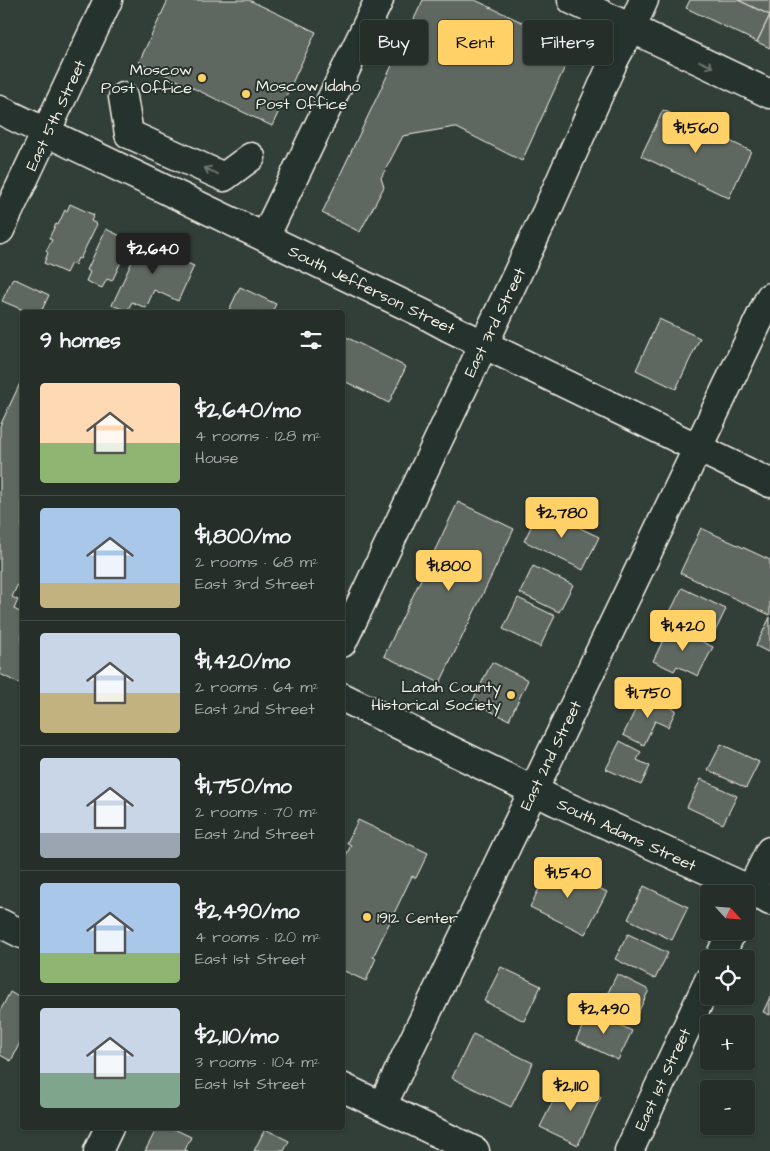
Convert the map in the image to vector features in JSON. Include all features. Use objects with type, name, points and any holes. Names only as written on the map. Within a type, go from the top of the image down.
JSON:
[{"type":"main road","name":"East 5th Street","points":[[0,230],[108,0]]},
{"type":"main road","points":[[266,237],[379,0]]},
{"type":"main road","points":[[572,0],[770,94]]},
{"type":"main road","name":"East 3rd Street","points":[[345,638],[546,213],[615,58],[644,0]]},
{"type":"main road","points":[[123,97],[129,134],[224,177],[251,157]]},
{"type":"main road","name":"South Jefferson Street","points":[[0,110],[266,237],[770,484]]},
{"type":"main road","name":"East 2nd Street","points":[[382,1106],[770,297]]},
{"type":"main road","name":"South Adams Street","points":[[345,698],[756,897]]},
{"type":"main road","points":[[756,897],[770,851]]},
{"type":"main road","points":[[0,923],[20,933]]},
{"type":"main road","name":"East 1st Street","points":[[628,1151],[700,999]]},
{"type":"main road","points":[[345,1088],[475,1151]]},
{"type":"main road","points":[[98,1151],[108,1130]]},
{"type":"building","name":"Moscow Idaho Post Office","points":[[168,0],[249,0],[316,32],[272,126],[139,62]]},
{"type":"building","points":[[423,0],[475,0],[523,23],[523,65],[566,65],[522,161],[455,127],[403,136],[381,178],[384,187],[360,232],[322,213],[392,65],[428,65],[428,20],[414,20]]},
{"type":"building","points":[[690,0],[738,0],[770,15],[757,42],[686,8]]},
{"type":"building","points":[[738,0],[770,0],[770,15]]},
{"type":"building","points":[[770,15],[770,48],[757,42]]},
{"type":"building","points":[[663,110],[751,151],[729,198],[641,156]]},
{"type":"building","points":[[70,204],[94,215],[91,221],[97,224],[80,259],[78,258],[75,265],[71,263],[66,273],[44,263],[48,253],[46,251],[52,240],[49,238]]},
{"type":"building","points":[[106,229],[131,241],[112,281],[107,279],[102,288],[86,281],[90,272],[87,270]]},
{"type":"building","points":[[157,237],[178,247],[173,257],[194,266],[178,301],[154,290],[146,308],[132,302],[128,310],[112,305],[141,242],[152,247]]},
{"type":"building","points":[[13,278],[49,295],[42,310],[23,310],[2,301]]},
{"type":"building","points":[[240,287],[276,304],[273,310],[229,310]]},
{"type":"building","points":[[659,319],[700,338],[676,389],[636,370]]},
{"type":"building","points":[[345,336],[406,367],[389,403],[345,381]]},
{"type":"building","points":[[20,383],[20,579],[12,597],[18,600],[14,609],[20,612],[20,684],[0,674],[0,426]]},
{"type":"building","points":[[458,502],[514,529],[440,683],[384,656]]},
{"type":"building","points":[[540,509],[599,537],[583,570],[524,541]]},
{"type":"building","points":[[701,528],[770,560],[770,615],[680,573]]},
{"type":"building","points":[[533,566],[573,585],[559,612],[520,593]]},
{"type":"building","points":[[682,588],[726,609],[713,636],[669,614]]},
{"type":"building","points":[[518,598],[555,616],[540,647],[503,629]]},
{"type":"building","points":[[770,617],[770,653],[756,646]]},
{"type":"building","points":[[670,626],[713,647],[698,676],[677,666],[674,671],[653,661]]},
{"type":"building","points":[[492,662],[528,680],[509,720],[472,702]]},
{"type":"building","points":[[643,694],[676,710],[668,727],[655,721],[644,745],[623,735]]},
{"type":"building","points":[[620,741],[641,752],[637,760],[650,766],[641,785],[606,769]]},
{"type":"building","points":[[721,744],[759,762],[746,788],[708,770]]},
{"type":"building","points":[[701,779],[737,796],[723,824],[687,807]]},
{"type":"building","name":"1912 Center","points":[[358,820],[428,853],[416,878],[412,876],[373,957],[376,958],[366,981],[345,971],[345,858],[351,845],[347,843]]},
{"type":"building","points":[[551,864],[607,892],[585,934],[530,907]]},
{"type":"building","points":[[644,886],[688,907],[672,940],[628,919]]},
{"type":"building","points":[[628,934],[668,953],[655,979],[615,959]]},
{"type":"building","points":[[501,967],[541,986],[524,1021],[484,1001]]},
{"type":"building","points":[[617,974],[649,990],[635,1019],[603,1003]]},
{"type":"building","points":[[10,992],[20,998],[20,1042],[11,1061],[0,1055],[0,1011]]},
{"type":"building","points":[[770,997],[770,1015],[763,1012]]},
{"type":"building","points":[[590,1010],[632,1031],[618,1060],[576,1040]]},
{"type":"building","points":[[473,1034],[533,1063],[511,1107],[452,1078]]},
{"type":"building","points":[[564,1079],[601,1097],[578,1145],[540,1127]]},
{"type":"building","points":[[156,1130],[176,1130],[191,1137],[185,1150],[188,1151],[145,1151]]},
{"type":"building","points":[[264,1130],[289,1141],[284,1151],[254,1151]]},
{"type":"place","name":"Moscow Post Office","points":[[202,78]]},
{"type":"place","name":"Moscow Idaho Post Office","points":[[246,94]]},
{"type":"place","name":"Latah County Historical Society","points":[[511,695]]},
{"type":"place","name":"1912 Center","points":[[367,917]]}]
